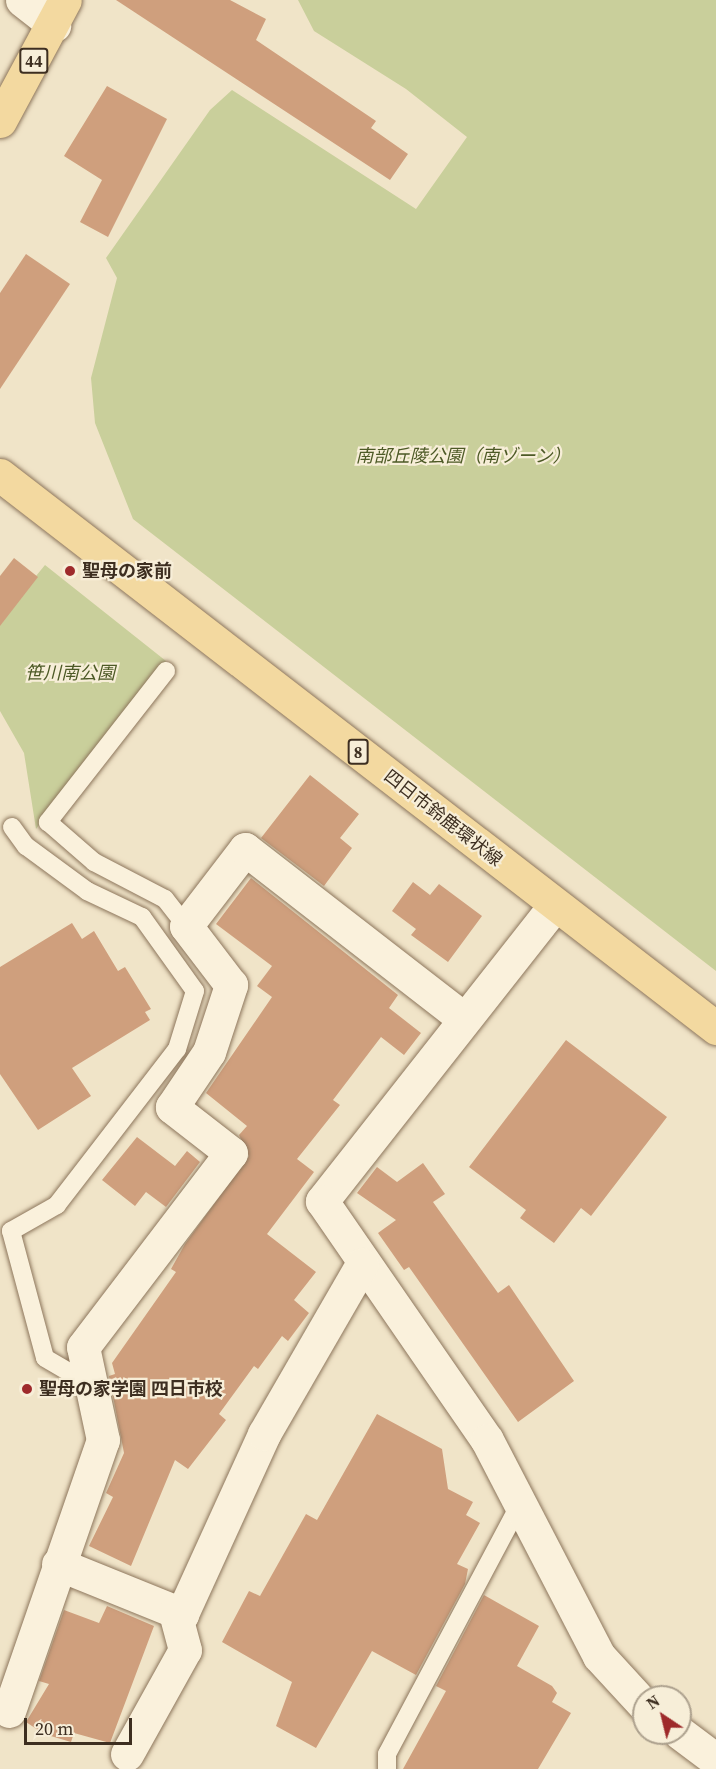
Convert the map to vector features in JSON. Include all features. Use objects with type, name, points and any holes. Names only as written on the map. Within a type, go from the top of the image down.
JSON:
[{"type":"main road","name":"44","points":[[0,121],[59,12]]},
{"type":"main road","name":"四日市鈴鹿環状線","points":[[0,475],[716,1028]]},
{"type":"street","points":[[22,0],[59,12]]},
{"type":"street","points":[[9,1712],[58,1564],[103,1440],[83,1347],[231,1153],[172,1107],[208,1052],[231,985],[186,926],[245,849],[463,1018]]},
{"type":"street","points":[[555,904],[463,1018],[322,1201],[362,1264],[487,1440],[599,1656],[632,1692]]},
{"type":"street","points":[[58,1564],[182,1614],[264,1434],[362,1264]]},
{"type":"street","points":[[127,1754],[185,1650],[176,1612]]},
{"type":"street","points":[[692,1742],[716,1761]]},
{"type":"lane","points":[[166,670],[48,822],[94,862],[165,899],[186,926]]},
{"type":"lane","points":[[12,827],[26,846],[87,891],[142,917],[195,991],[177,1048],[57,1205],[11,1231],[45,1358],[91,1385]]},
{"type":"lane","points":[[387,1769],[387,1754],[520,1504]]},
{"type":"green space","name":"南部丘陵公園（南ゾーン）","points":[[298,0],[716,0],[716,971],[133,519],[95,423],[91,378],[117,278],[106,258],[210,110],[232,90],[416,209],[467,137],[406,89],[314,31]]},
{"type":"green space","name":"笹川南公園","points":[[45,565],[166,661],[36,829],[24,753],[0,711],[0,620]]},
{"type":"building","points":[[116,0],[230,0],[266,19],[256,40],[376,121],[371,128],[408,154],[390,180]]},
{"type":"building","points":[[107,86],[167,119],[108,237],[80,222],[102,180],[64,156]]},
{"type":"building","points":[[26,254],[70,284],[0,389],[0,293]]},
{"type":"building","points":[[14,558],[38,577],[0,626],[0,576]]},
{"type":"building","points":[[310,775],[359,814],[340,838],[352,848],[324,886],[261,838]]},
{"type":"building","points":[[251,878],[398,995],[389,1008],[421,1033],[404,1055],[381,1037],[333,1100],[340,1105],[297,1159],[314,1172],[267,1234],[316,1272],[294,1300],[309,1313],[288,1341],[282,1336],[258,1369],[254,1366],[219,1414],[226,1420],[188,1469],[175,1460],[131,1566],[89,1546],[113,1497],[106,1493],[124,1453],[109,1376],[115,1374],[112,1363],[176,1272],[171,1269],[185,1244],[249,1156],[239,1135],[247,1126],[206,1093],[272,997],[257,986],[272,966],[216,924]]},
{"type":"building","points":[[413,882],[430,895],[439,884],[482,916],[448,962],[411,935],[416,929],[392,911]]},
{"type":"building","points":[[72,923],[82,939],[94,931],[118,971],[125,967],[151,1009],[145,1012],[150,1020],[72,1068],[91,1096],[38,1130],[0,1074],[0,967]]},
{"type":"building","points":[[566,1040],[667,1117],[591,1216],[581,1208],[554,1243],[520,1218],[526,1210],[469,1167]]},
{"type":"building","points":[[137,1137],[175,1166],[187,1151],[200,1162],[166,1207],[146,1192],[135,1206],[102,1180]]},
{"type":"building","points":[[423,1163],[445,1194],[433,1202],[498,1293],[509,1285],[574,1381],[518,1422],[409,1267],[404,1270],[378,1233],[396,1220],[357,1193],[377,1167],[397,1182]]},
{"type":"building","points":[[377,1414],[442,1449],[448,1489],[473,1502],[466,1515],[480,1523],[457,1564],[468,1569],[465,1584],[416,1675],[372,1651],[316,1748],[276,1726],[292,1682],[222,1642],[249,1591],[260,1596],[306,1514],[317,1520]]},
{"type":"building","points":[[484,1595],[539,1626],[517,1666],[552,1686],[557,1693],[552,1702],[571,1713],[538,1769],[403,1769],[446,1691],[436,1686]]},
{"type":"building","points":[[107,1606],[154,1626],[110,1743],[74,1733],[71,1742],[44,1734],[26,1722],[49,1684],[39,1681],[64,1610],[99,1623]]},
{"type":"place","name":"聖母の家前","points":[[70,571]]},
{"type":"place","name":"聖母の家学園 四日市校","points":[[27,1389]]}]
